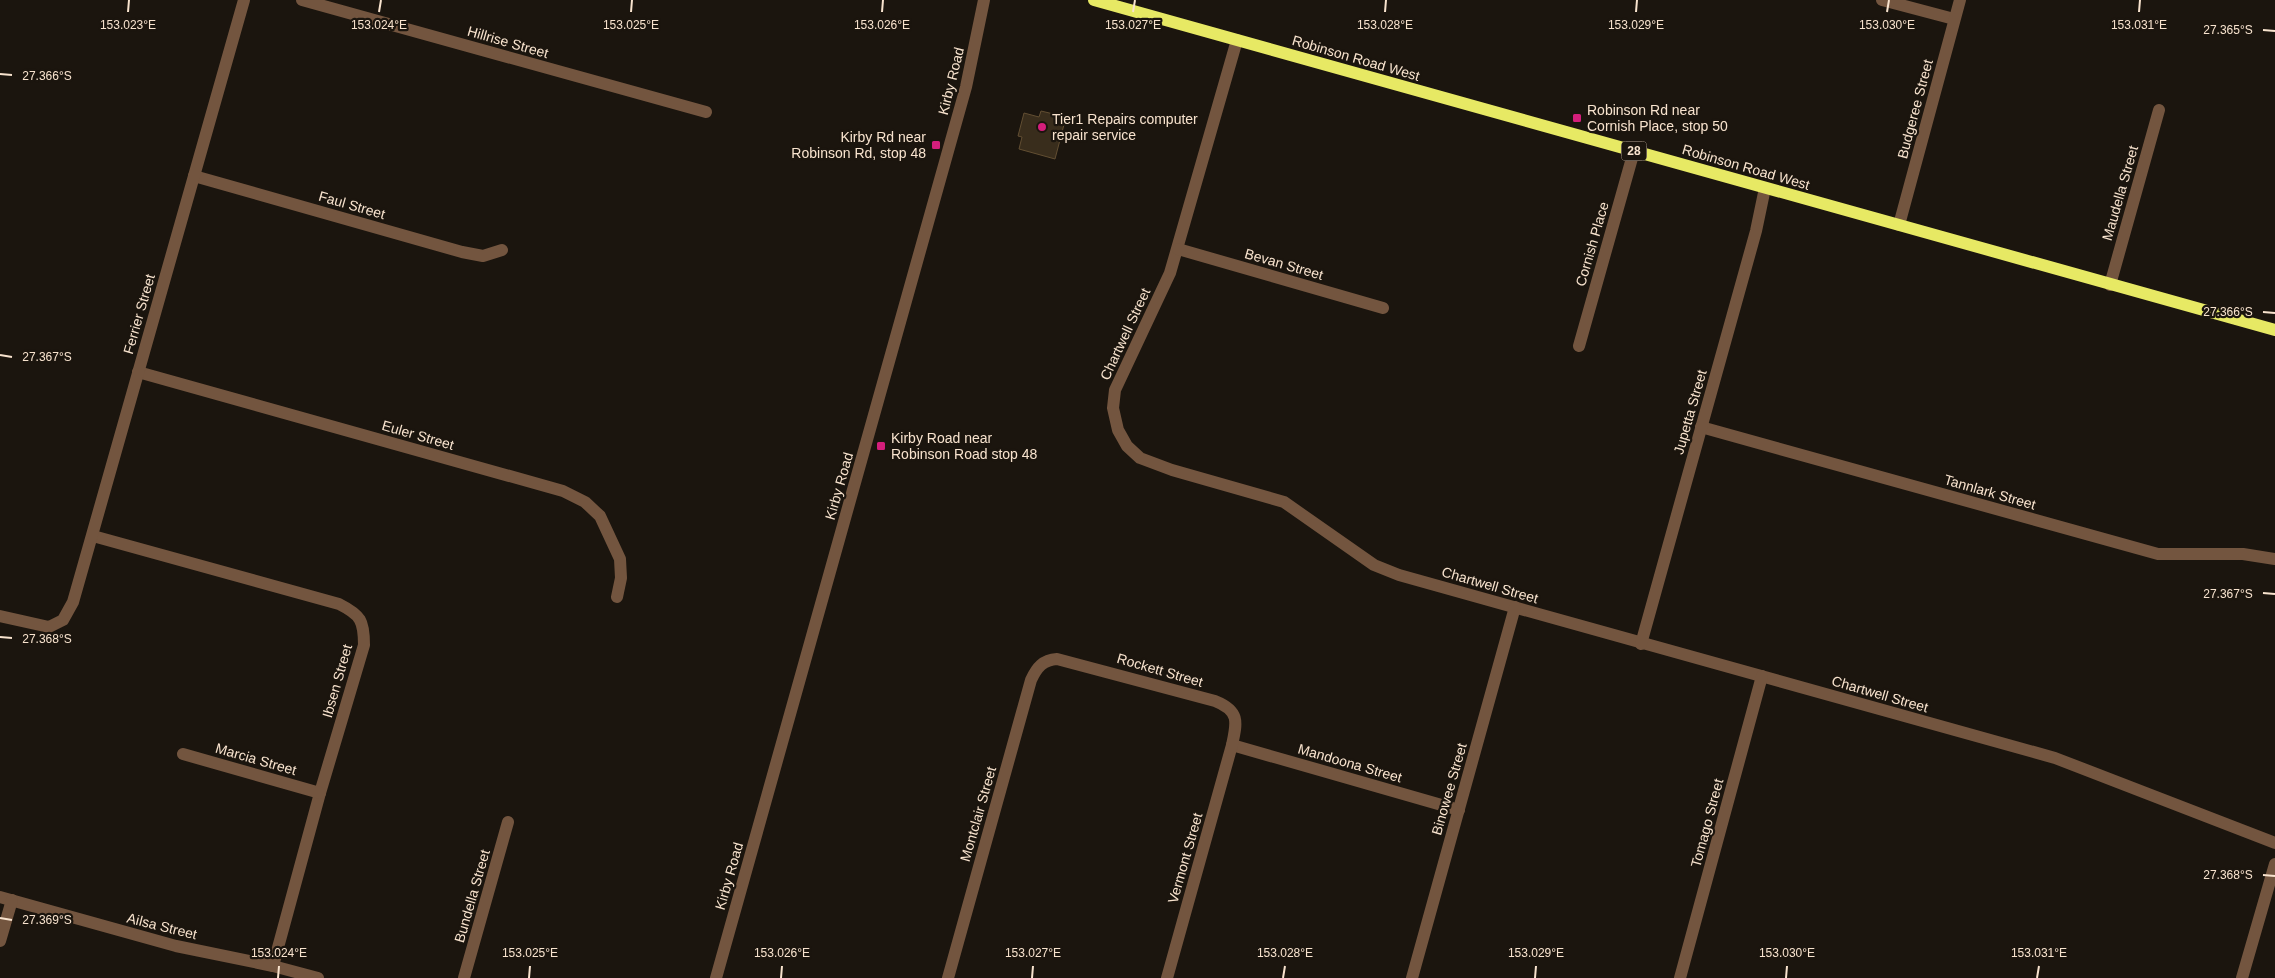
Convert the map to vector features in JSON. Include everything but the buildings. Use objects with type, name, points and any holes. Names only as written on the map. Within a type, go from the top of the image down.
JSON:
[{"type":"main road","name":"Robinson Road West","points":[[1094,0],[2275,330]]},
{"type":"street","name":"Ferrier Street","points":[[0,616],[49,627],[63,620],[73,602],[244,0]]},
{"type":"street","name":"Hillrise Street","points":[[302,0],[706,112]]},
{"type":"street","name":"Kirby Road","points":[[716,978],[966,87],[984,0]]},
{"type":"street","points":[[1882,0],[1954,19]]},
{"type":"street","name":"Budgeree Street","points":[[1899,225],[1960,0]]},
{"type":"street","name":"Chartwell Street","points":[[1237,40],[1170,273],[1115,390],[1114,419],[1127,446],[1140,458],[1159,466],[1284,502],[1374,565],[1386,570],[1641,644],[2055,758],[2275,843]]},
{"type":"street","name":"Maudella Street","points":[[2110,285],[2159,110]]},
{"type":"street","name":"Cornish Place","points":[[1579,346],[1634,151]]},
{"type":"street","name":"Faul Street","points":[[194,176],[462,252],[483,256],[502,250]]},
{"type":"street","name":"Jupetta Street","points":[[1641,644],[1756,231],[1766,188]]},
{"type":"street","name":"Bevan Street","points":[[1178,249],[1383,308]]},
{"type":"street","name":"Euler Street","points":[[138,372],[563,490],[585,502],[600,516],[620,559],[621,578],[617,597]]},
{"type":"street","name":"Tannlark Street","points":[[1701,427],[2158,554],[2242,554],[2275,559]]},
{"type":"street","name":"Ibsen Street","points":[[93,536],[339,604],[354,611],[364,625],[364,645],[320,793],[273,966]]},
{"type":"street","name":"Binowee Street","points":[[1412,978],[1515,607]]},
{"type":"street","name":"Rockett Street","points":[[1044,662],[1057,658],[1070,661],[1224,704],[1230,708],[1235,717],[1232,745]]},
{"type":"street","name":"Montclair Street","points":[[948,978],[1031,680],[1034,672],[1044,662]]},
{"type":"street","name":"Tomago Street","points":[[1680,978],[1762,676]]},
{"type":"street","name":"Mandoona Street","points":[[1232,745],[1458,810]]},
{"type":"street","name":"Vermont Street","points":[[1167,978],[1232,745]]},
{"type":"street","name":"Marcia Street","points":[[184,754],[320,793]]},
{"type":"street","name":"Bundella Street","points":[[464,978],[508,822]]},
{"type":"street","points":[[2242,978],[2275,864]]},
{"type":"street","points":[[0,941],[6,899]]},
{"type":"street","name":"Ailsa Street","points":[[6,899],[176,946],[273,966],[318,978]]},
{"type":"place","name":"Robinson Rd near Cornish Place, stop 50","points":[[1577,118]]},
{"type":"place","name":"Tier1 Repairs computer repair service","points":[[1042,127]]},
{"type":"place","name":"Kirby Rd near Robinson Rd, stop 48","points":[[936,145]]},
{"type":"place","name":"Kirby Road near Robinson Road stop 48","points":[[881,446]]}]
